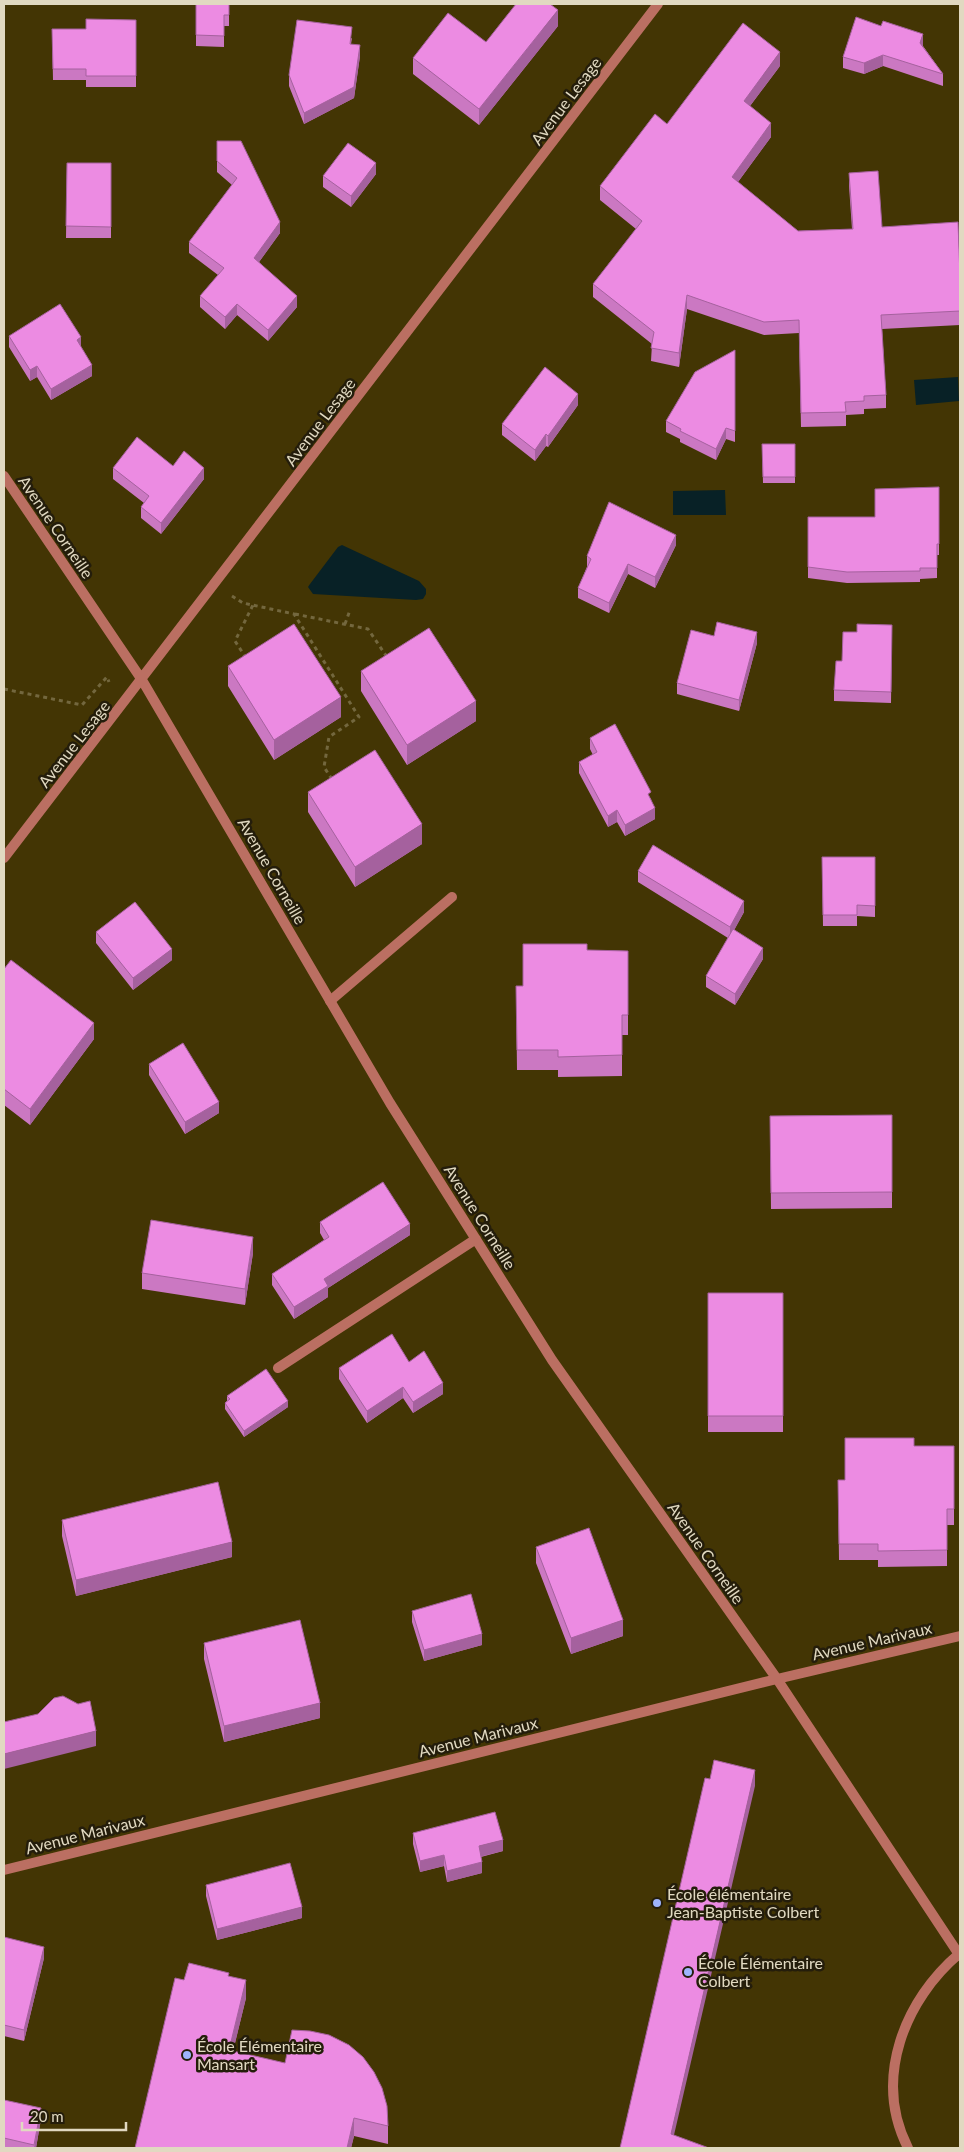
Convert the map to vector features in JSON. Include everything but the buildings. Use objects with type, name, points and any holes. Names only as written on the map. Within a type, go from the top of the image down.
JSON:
[{"type":"street","name":"Avenue Lesage","points":[[4,858],[658,4]]},
{"type":"street","name":"Avenue Corneille","points":[[4,476],[142,680],[390,1103],[552,1360],[777,1679],[960,1954]]},
{"type":"street","points":[[330,1001],[452,898]]},
{"type":"street","points":[[278,1368],[476,1238]]},
{"type":"street","name":"Avenue Marivaux","points":[[4,1870],[777,1679],[960,1636]]},
{"type":"street","points":[[908,2148],[894,2099],[895,2055],[908,2017],[922,1995],[960,1954]]},
{"type":"path","points":[[243,603],[368,629],[390,661]]},
{"type":"path","points":[[249,663],[235,641],[253,605]]},
{"type":"path","points":[[345,624],[350,610]]},
{"type":"path","points":[[294,614],[360,717],[329,737],[324,767],[335,784]]},
{"type":"path","points":[[4,690],[82,705],[107,677],[123,705]]},
{"type":"water","points":[[958,377],[959,401],[916,405],[914,380]]},
{"type":"water","points":[[725,490],[726,515],[673,515],[673,491]]},
{"type":"water","points":[[342,545],[419,581],[426,589],[423,599],[313,594],[308,587],[338,547]]},
{"type":"place","name":"École élémentaire Jean-Baptiste Colbert","points":[[657,1903]]},
{"type":"place","name":"École Élémentaire Colbert","points":[[688,1972]]},
{"type":"place","name":"École Élémentaire Mansart","points":[[187,2055]]}]
